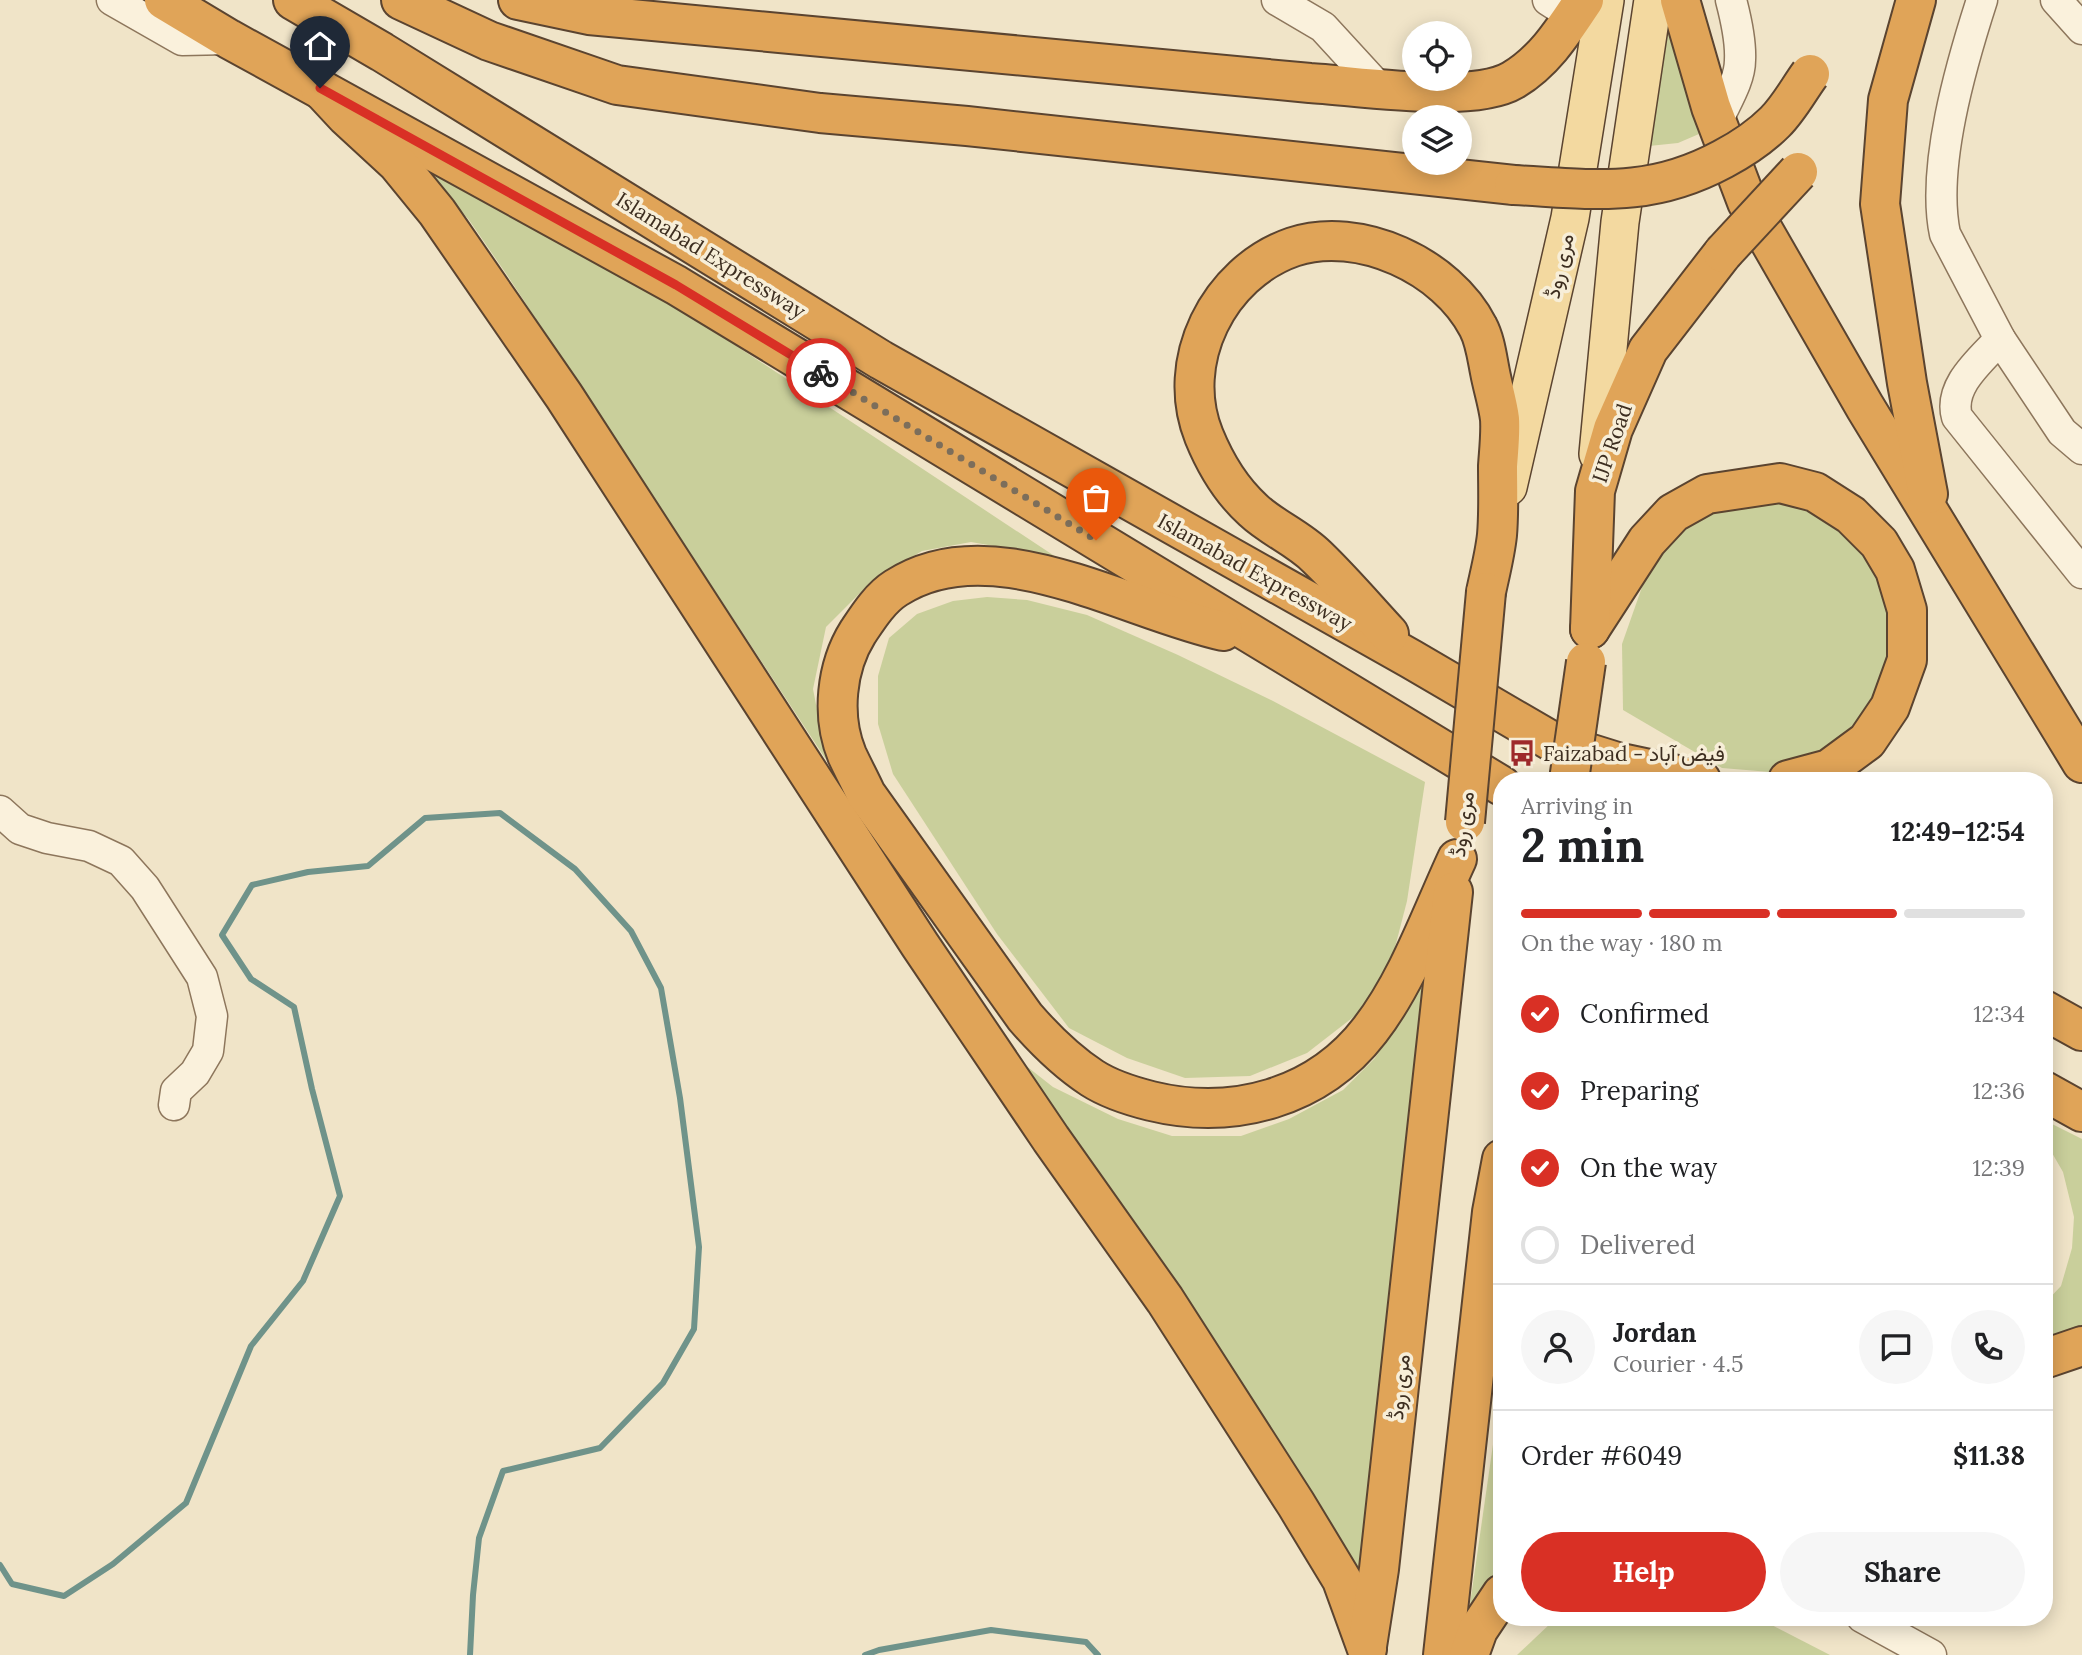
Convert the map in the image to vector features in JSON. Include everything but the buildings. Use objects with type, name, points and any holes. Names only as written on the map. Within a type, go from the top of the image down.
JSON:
[{"type":"highway","name":"Islamabad Expressway","points":[[164,0],[676,285],[1493,781]]},
{"type":"highway","name":"Islamabad Expressway","points":[[293,0],[382,51],[881,360],[1553,742],[1633,771]]},
{"type":"highway","points":[[401,0],[489,41],[617,85],[820,113],[967,126],[1514,186],[1612,190],[1662,184],[1695,174],[1730,156],[1761,135],[1777,120],[1810,74]]},
{"type":"highway","points":[[518,0],[1379,88],[1486,91],[1513,80],[1546,55],[1578,4]]},
{"type":"highway","points":[[1679,0],[1717,122],[1747,202],[1865,407],[2082,763]]},
{"type":"highway","points":[[1916,0],[1888,100],[1880,204],[1907,383],[1933,519]]},
{"type":"highway","points":[[320,88],[397,163],[437,212],[564,396],[920,945],[1051,1139],[1165,1300],[1289,1492],[1342,1580],[1367,1652]]},
{"type":"highway","name":"IJP Road","points":[[1588,646],[1595,491],[1613,429],[1648,350],[1723,253],[1798,172]]},
{"type":"highway","points":[[1411,659],[1315,555],[1253,511],[1230,484],[1214,458],[1203,433],[1195,400],[1195,368],[1214,310],[1235,285],[1266,261],[1294,247],[1327,242],[1354,244],[1401,255],[1438,278],[1462,301],[1479,328],[1487,357],[1500,419],[1497,536]]},
{"type":"highway","points":[[1570,772],[1588,646],[1647,541],[1673,513],[1707,494],[1780,483],[1815,492],[1851,515],[1879,543],[1895,570],[1908,610],[1907,660],[1890,707],[1867,741],[1829,769],[1818,772]]},
{"type":"highway","name":"مری روڈ","points":[[1367,1652],[1382,1542],[1461,841],[1486,592],[1497,536]]},
{"type":"highway","points":[[1260,639],[1191,624],[1082,586],[997,566],[961,566],[928,572],[895,589],[873,610],[856,636],[840,674],[838,712],[846,753],[866,793],[1025,1017],[1054,1049],[1093,1079],[1133,1097],[1174,1107],[1213,1109],[1247,1106],[1280,1098],[1314,1080],[1343,1060],[1370,1030],[1394,994],[1461,841]]},
{"type":"highway","points":[[2053,1015],[2082,1031]]},
{"type":"highway","points":[[2053,1096],[2082,1112]]},
{"type":"highway","points":[[1443,1655],[1493,1207]]},
{"type":"highway","points":[[2053,1356],[2082,1346]]},
{"type":"highway","points":[[1469,1655],[1478,1630],[1493,1608]]},
{"type":"main road","points":[[1595,491],[1620,222],[1653,0]]},
{"type":"main road","name":"مری روڈ","points":[[1497,536],[1570,218],[1578,4]]},
{"type":"street","points":[[112,0],[182,40],[229,38]]},
{"type":"street","points":[[1277,0],[1323,27],[1379,88]]},
{"type":"street","points":[[1717,122],[1734,86],[1741,62],[1731,0]]},
{"type":"street","points":[[1982,0],[1962,67],[1940,182],[1941,216],[1945,234],[2000,339],[2062,432],[2082,449]]},
{"type":"street","points":[[2056,0],[2082,29]]},
{"type":"street","points":[[2000,339],[1957,392],[1954,407],[1957,417],[2082,573]]},
{"type":"street","points":[[0,811],[20,828],[47,838],[89,846],[121,861],[145,888],[202,977],[212,1016],[208,1051],[195,1073],[176,1091],[174,1105]]},
{"type":"street","points":[[1878,1626],[1931,1655]]},
{"type":"green space","points":[[1666,26],[1699,134],[1678,143],[1649,146]]},
{"type":"green space","points":[[407,149],[676,306],[1056,557],[971,542],[922,551],[871,582],[826,627],[813,689],[827,761],[507,275],[469,220]]},
{"type":"green space","points":[[1778,497],[1813,508],[1854,533],[1883,570],[1896,650],[1863,726],[1814,759],[1770,772],[1722,768],[1623,710],[1622,644],[1654,553],[1688,520],[1739,500]]},
{"type":"green space","points":[[987,597],[1027,600],[1087,615],[1273,701],[1425,782],[1407,901],[1391,963],[1356,1015],[1307,1053],[1250,1076],[1185,1078],[1127,1058],[1069,1028],[997,934],[893,774],[878,724],[878,676],[889,638],[917,614],[953,601]]},
{"type":"green space","points":[[1426,973],[1363,1588],[1282,1448],[1025,1065],[1053,1087],[1118,1119],[1172,1136],[1241,1136],[1289,1119],[1343,1090],[1375,1058]]},
{"type":"green space","points":[[2053,1124],[2082,1139],[2082,1327],[2053,1337],[2053,1294],[2061,1286],[2072,1248],[2074,1217],[2063,1172],[2053,1155]]},
{"type":"green space","points":[[1493,1444],[1493,1577],[1470,1604]]},
{"type":"green space","points":[[1548,1626],[1774,1626],[1830,1655],[1517,1655]]},
{"type":"waterway","points":[[0,1565],[12,1584],[64,1596],[113,1564],[186,1503],[251,1346],[303,1281],[340,1196],[294,1007],[251,979],[222,935],[252,885],[308,872],[368,866],[425,818],[500,813],[575,869],[631,931],[661,988],[680,1098],[699,1247],[694,1329],[663,1383],[600,1448],[503,1471],[479,1538],[470,1655]]},
{"type":"waterway","points":[[865,1655],[879,1650],[991,1630],[1086,1642],[1098,1655]]},
{"type":"way so far","points":[[821,373],[1096,540]]},
{"type":"place","name":"Faizabad - فیض آباد","points":[[1522,753]]},
{"type":"route","points":[[320,88],[676,285],[821,373]]}]
